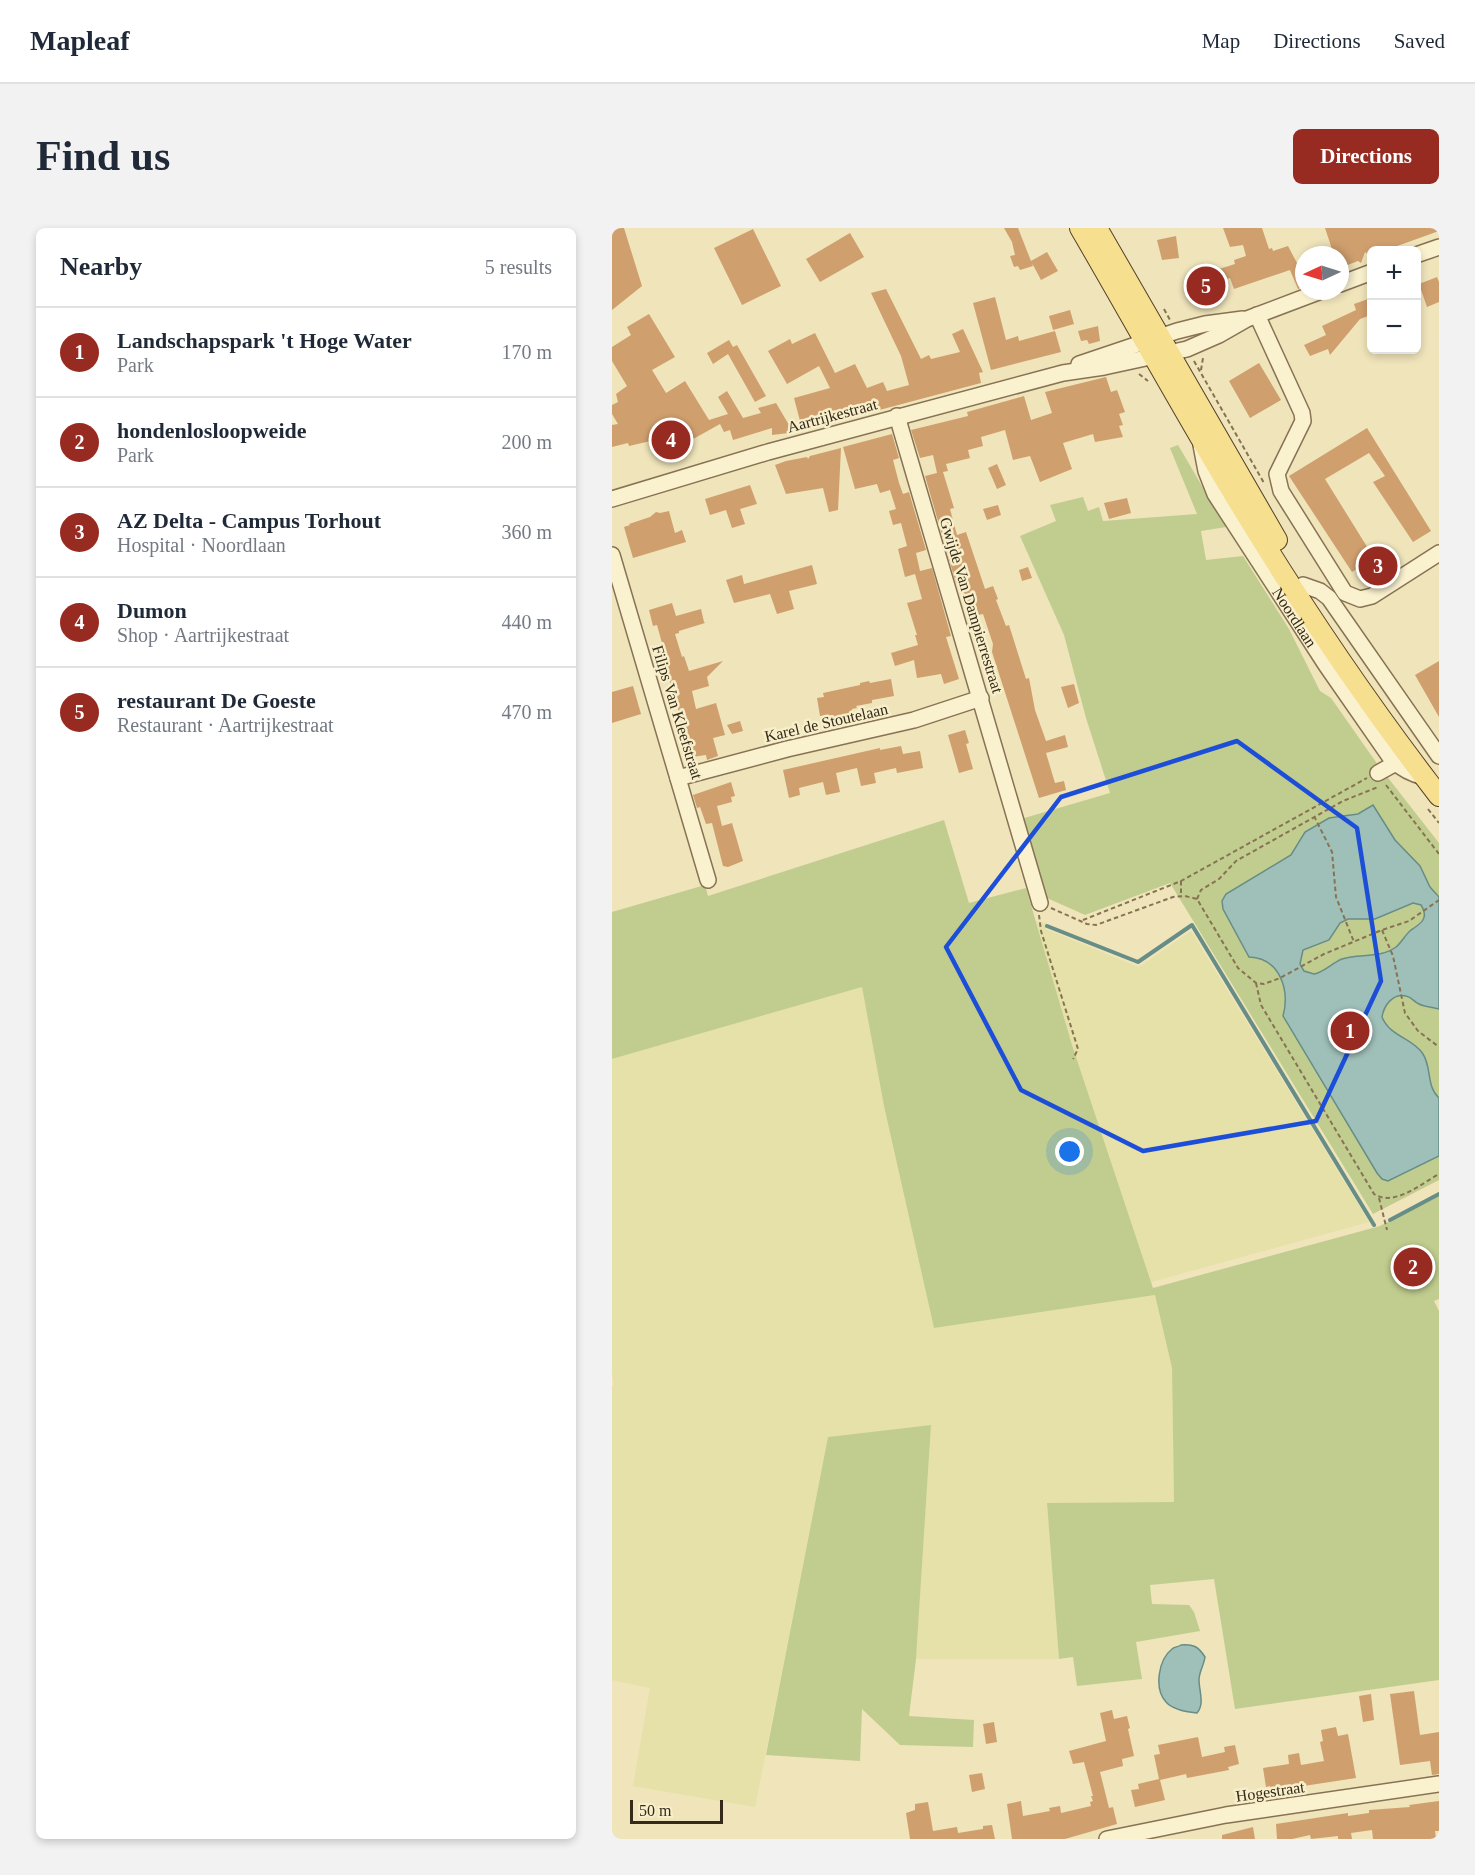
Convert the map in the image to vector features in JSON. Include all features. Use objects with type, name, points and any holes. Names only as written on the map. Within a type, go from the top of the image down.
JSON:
[{"type":"main road","name":"Noordlaan","points":[[1080,228],[1157,347],[1303,585],[1432,779],[1439,796]]},
{"type":"main road","name":"Noordlaan","points":[[1097,228],[1198,433],[1239,503],[1376,711],[1432,779]]},
{"type":"street","points":[[1421,253],[1439,247]]},
{"type":"street","points":[[1349,281],[1367,274]]},
{"type":"street","name":"Aartrijkestraat","points":[[612,499],[897,416],[1063,373],[1104,367],[1157,347],[1205,324],[1252,317],[1297,300]]},
{"type":"street","points":[[1252,317],[1302,412],[1303,421],[1277,474],[1278,483],[1345,593],[1360,599],[1372,596],[1439,553]]},
{"type":"street","name":"Gwijde Van Dampierrestraat","points":[[897,416],[1040,903]]},
{"type":"street","name":"Noordlaan","points":[[1198,433],[1206,471],[1215,494],[1326,665],[1396,763],[1411,774],[1432,779]]},
{"type":"street","name":"Filips Van Kleefstraat","points":[[612,555],[708,880]]},
{"type":"street","name":"Noordlaan","points":[[1303,585],[1320,591],[1329,598],[1439,756]]},
{"type":"street","name":"Karel de Stoutelaan","points":[[678,778],[786,749],[914,720],[981,698]]},
{"type":"street","points":[[1378,773],[1396,763]]},
{"type":"street","name":"Hogestraat","points":[[1107,1839],[1226,1815],[1439,1784]]},
{"type":"path","points":[[1080,921],[1181,881],[1378,773]]},
{"type":"path","points":[[1197,899],[1201,890],[1220,879],[1236,861],[1343,801],[1385,784],[1439,854]]},
{"type":"path","points":[[1302,813],[1307,820]]},
{"type":"path","points":[[1314,816],[1334,857],[1336,897],[1354,942]]},
{"type":"path","points":[[1181,881],[1181,896]]},
{"type":"path","points":[[1073,1059],[1078,1049],[1041,931],[1040,903],[1080,921],[1101,924],[1169,898],[1181,896],[1197,899],[1238,968],[1256,984],[1261,1005],[1374,1194],[1384,1199],[1395,1197],[1439,1174]]},
{"type":"path","points":[[1256,984],[1264,984],[1280,978],[1354,942],[1408,921],[1439,900]]},
{"type":"path","points":[[1382,930],[1395,962],[1405,1013],[1410,1023],[1439,1047]]},
{"type":"path","points":[[1379,1197],[1388,1230]]},
{"type":"highlighted area","points":[[1237,741],[1357,828],[1381,981],[1316,1121],[1143,1151],[1021,1090],[946,947],[1061,797]]},
{"type":"shaded area","points":[[1036,921],[1047,923],[1045,929],[1139,967],[1191,931],[1369,1222],[1151,1282],[1072,1045]]},
{"type":"shaded area","points":[[862,987],[884,1106],[934,1328],[1155,1295],[1172,1368],[1174,1502],[1047,1503],[1059,1659],[916,1659],[931,1425],[828,1437],[755,1807],[633,1786],[650,1688],[612,1680],[612,1386],[614,1385],[612,1372],[612,1059]]},
{"type":"green space","points":[[1178,445],[1226,527],[1201,531],[1206,560],[1243,556],[1289,629],[1320,691],[1331,698],[1378,765],[1439,843],[1439,1180],[1373,1214],[1170,883],[1085,915],[1047,898],[1043,893],[1021,819],[1110,793],[1086,718],[1064,635],[1020,536],[1056,521],[1050,505],[1083,497],[1088,511],[1099,507],[1103,521],[1197,514],[1170,448]]},
{"type":"green space","points":[[944,820],[969,903],[1026,888],[1072,1045],[1153,1288],[1380,1226],[1439,1196],[1439,1299],[1434,1301],[1439,1311],[1439,1680],[1235,1709],[1214,1579],[1150,1585],[1152,1604],[1189,1605],[1194,1612],[1200,1631],[1136,1642],[1142,1679],[1077,1686],[1073,1657],[1059,1659],[1047,1503],[1174,1502],[1172,1368],[1155,1295],[934,1328],[884,1106],[862,987],[612,1059],[612,912],[705,885],[708,896]]},
{"type":"green space","points":[[931,1425],[916,1659],[909,1716],[974,1720],[973,1747],[900,1745],[862,1709],[860,1761],[766,1755],[828,1437]]},
{"type":"water","points":[[1373,805],[1395,840],[1420,866],[1430,887],[1439,897],[1439,1009],[1421,1005],[1408,997],[1397,996],[1385,1008],[1382,1017],[1390,1029],[1419,1049],[1426,1059],[1432,1088],[1439,1098],[1439,1156],[1388,1181],[1382,1179],[1377,1173],[1283,1016],[1285,996],[1280,977],[1268,963],[1249,957],[1223,909],[1222,901],[1226,894],[1291,855],[1305,832],[1329,818],[1358,814]],"holes":[[[1413,903],[1421,905],[1424,913],[1423,920],[1390,951],[1342,959],[1314,974],[1304,971],[1300,964],[1303,950],[1329,940],[1340,923],[1348,919],[1375,919]]]},
{"type":"water","points":[[1181,1645],[1195,1646],[1205,1657],[1199,1677],[1201,1702],[1197,1713],[1172,1707],[1166,1702],[1160,1690],[1159,1675],[1163,1660],[1172,1649]]},
{"type":"building","points":[[612,228],[624,228],[642,286],[612,310]]},
{"type":"building","points":[[1004,228],[1018,228],[1031,261],[1047,252],[1058,271],[1041,280],[1032,263],[1033,266],[1020,270],[1018,266],[1014,267],[1010,256],[1015,255],[1012,242]]},
{"type":"building","points":[[1223,228],[1262,228],[1269,249],[1272,248],[1273,251],[1288,246],[1295,259],[1295,282],[1290,270],[1234,289],[1230,278],[1212,284],[1213,287],[1194,292],[1190,278],[1193,277],[1192,273],[1215,266],[1216,270],[1235,264],[1234,260],[1246,256],[1243,245],[1230,247]]},
{"type":"building","points":[[1325,228],[1439,228],[1439,231],[1397,246],[1367,246],[1367,254],[1365,252],[1361,263],[1358,261],[1349,264],[1349,246],[1331,246]]},
{"type":"building","points":[[753,229],[781,286],[742,305],[714,248]]},
{"type":"building","points":[[850,233],[864,257],[820,282],[806,259]]},
{"type":"building","points":[[1176,236],[1179,258],[1162,260],[1157,240]]},
{"type":"building","points":[[1437,277],[1439,302],[1427,307],[1421,283]]},
{"type":"building","points":[[886,289],[921,359],[929,355],[931,359],[960,352],[952,334],[963,329],[983,372],[979,373],[981,383],[838,421],[835,412],[800,421],[794,398],[830,388],[819,366],[787,384],[768,351],[790,339],[792,344],[815,333],[835,373],[855,364],[867,388],[883,382],[887,391],[909,385],[901,356],[871,293]]},
{"type":"building","points":[[995,297],[1006,340],[1018,336],[1019,341],[1055,331],[1061,352],[991,370],[973,303]]},
{"type":"building","points":[[1367,299],[1367,316],[1360,319],[1330,355],[1328,349],[1310,356],[1304,345],[1326,335],[1322,326],[1356,310],[1354,304]]},
{"type":"building","points":[[1070,310],[1074,324],[1053,330],[1049,316]]},
{"type":"building","points":[[649,314],[675,357],[652,370],[666,393],[685,381],[709,420],[728,414],[718,397],[727,391],[743,418],[761,413],[758,408],[776,403],[792,430],[789,433],[772,435],[772,428],[733,440],[730,430],[724,432],[720,424],[695,438],[657,449],[655,440],[612,447],[612,425],[618,424],[612,414],[612,405],[618,402],[616,394],[627,386],[612,361],[612,347],[631,335],[627,327]]},
{"type":"building","points":[[1098,326],[1100,341],[1089,344],[1087,340],[1081,341],[1078,331]]},
{"type":"building","points":[[729,340],[733,347],[737,345],[766,396],[755,402],[728,354],[713,364],[707,353]]},
{"type":"building","points":[[1259,363],[1281,400],[1250,418],[1229,381]]},
{"type":"building","points":[[1106,377],[1111,392],[1117,390],[1125,412],[1119,414],[1123,425],[1119,426],[1123,437],[1095,442],[1093,434],[1063,443],[1072,469],[1040,482],[1030,456],[1013,460],[1005,430],[981,437],[983,446],[968,450],[970,458],[946,464],[948,471],[943,472],[954,508],[950,509],[957,535],[966,532],[985,589],[993,586],[1006,626],[1009,625],[1026,679],[1029,678],[1035,710],[1046,741],[1065,735],[1068,747],[1046,753],[1055,783],[1064,781],[1066,790],[1039,798],[992,652],[993,644],[983,614],[970,617],[955,580],[925,476],[937,473],[933,455],[920,458],[911,430],[968,416],[967,412],[1024,396],[1031,420],[1052,413],[1045,392]]},
{"type":"building","points":[[1367,428],[1431,531],[1413,542],[1373,482],[1385,476],[1369,453],[1325,479],[1374,558],[1352,572],[1289,476]]},
{"type":"building","points":[[892,434],[899,458],[893,460],[899,483],[903,494],[909,492],[926,550],[916,553],[920,571],[932,568],[951,636],[946,637],[959,679],[944,684],[941,674],[917,678],[914,660],[895,666],[891,653],[918,645],[907,603],[922,599],[915,574],[905,577],[898,549],[907,546],[901,523],[893,525],[889,511],[896,509],[890,490],[880,493],[877,484],[855,489],[843,447]]},
{"type":"building","points":[[841,448],[838,510],[829,512],[823,488],[786,494],[775,465],[807,457],[808,459],[810,456]]},
{"type":"building","points":[[997,464],[1006,485],[997,489],[988,468]]},
{"type":"building","points":[[750,485],[757,504],[740,509],[745,524],[732,528],[726,510],[710,515],[705,499]]},
{"type":"building","points":[[1127,498],[1131,513],[1109,519],[1104,503]]},
{"type":"building","points":[[998,505],[1001,515],[987,520],[983,509]]},
{"type":"building","points":[[669,511],[675,533],[682,530],[686,542],[633,558],[624,527],[650,517],[656,512]]},
{"type":"building","points":[[812,565],[817,584],[789,591],[794,609],[777,614],[770,594],[734,603],[726,580],[742,575],[744,584]]},
{"type":"building","points":[[1028,567],[1032,578],[1022,581],[1019,570]]},
{"type":"building","points":[[672,603],[676,616],[701,609],[705,623],[675,634],[689,671],[723,661],[707,677],[709,686],[692,691],[696,709],[716,703],[725,735],[713,738],[718,756],[707,760],[706,755],[692,757],[659,644],[662,643],[657,625],[653,626],[649,610]]},
{"type":"building","points":[[1439,661],[1439,717],[1415,675]]},
{"type":"building","points":[[891,679],[894,696],[856,706],[857,708],[852,709],[852,713],[828,719],[827,715],[820,716],[817,698],[824,697],[823,693],[869,681],[870,683]]},
{"type":"building","points":[[1074,684],[1079,703],[1068,708],[1061,687]]},
{"type":"building","points":[[633,686],[641,714],[612,723],[612,692]]},
{"type":"building","points":[[740,721],[743,731],[732,734],[727,725]]},
{"type":"building","points":[[965,730],[969,743],[966,744],[973,769],[959,773],[948,735]]},
{"type":"building","points":[[901,746],[903,754],[920,751],[923,768],[897,773],[896,768],[874,773],[876,783],[861,786],[857,768],[836,773],[840,792],[826,795],[823,782],[799,788],[800,795],[789,798],[783,770],[880,748],[880,750]]},
{"type":"building","points":[[731,782],[735,796],[731,797],[732,802],[717,806],[722,826],[732,823],[743,861],[728,867],[723,866],[712,823],[706,824],[693,795]]},
{"type":"building","points":[[1414,1691],[1420,1735],[1439,1732],[1439,1774],[1432,1775],[1430,1761],[1400,1765],[1390,1694]]},
{"type":"building","points":[[1371,1694],[1374,1720],[1363,1722],[1359,1696]]},
{"type":"building","points":[[1112,1710],[1114,1719],[1127,1716],[1134,1756],[1122,1759],[1123,1766],[1100,1772],[1109,1808],[1113,1807],[1117,1824],[1065,1839],[1012,1839],[1007,1804],[1021,1801],[1023,1816],[1050,1811],[1049,1808],[1060,1806],[1061,1813],[1091,1806],[1090,1802],[1093,1801],[1091,1796],[1093,1796],[1084,1762],[1073,1764],[1069,1751],[1106,1741],[1100,1713]]},
{"type":"building","points":[[994,1722],[997,1742],[986,1744],[983,1724]]},
{"type":"building","points":[[1336,1727],[1338,1736],[1348,1734],[1356,1778],[1271,1791],[1270,1786],[1266,1787],[1263,1768],[1289,1764],[1288,1755],[1299,1753],[1301,1765],[1324,1761],[1320,1742],[1323,1741],[1321,1730]]},
{"type":"building","points":[[1198,1737],[1202,1757],[1225,1752],[1224,1747],[1235,1745],[1239,1764],[1228,1767],[1229,1770],[1187,1778],[1186,1774],[1160,1780],[1165,1800],[1135,1807],[1131,1790],[1139,1789],[1138,1784],[1159,1779],[1154,1755],[1160,1754],[1158,1745]]},
{"type":"building","points":[[982,1773],[985,1789],[972,1792],[969,1775]]},
{"type":"building","points":[[1439,1801],[1439,1831],[1435,1831],[1436,1839],[1373,1839],[1372,1830],[1351,1833],[1352,1839],[1338,1839],[1338,1836],[1311,1839],[1310,1835],[1292,1839],[1277,1839],[1276,1824],[1348,1813],[1348,1816],[1369,1813],[1369,1810],[1410,1807],[1409,1805]]},
{"type":"building","points":[[928,1802],[933,1831],[957,1827],[958,1833],[983,1829],[983,1826],[992,1825],[995,1839],[910,1839],[906,1813],[915,1810],[915,1804]]},
{"type":"building","points":[[1253,1827],[1255,1839],[1222,1839],[1222,1835]]},
{"type":"waterway","points":[[1047,926],[1138,962],[1192,925],[1374,1225]]},
{"type":"waterway","points":[[1390,1220],[1439,1194]]},
{"type":"place","name":"restaurant De Goeste","points":[[1206,286]]},
{"type":"place","name":"Dumon","points":[[671,440]]},
{"type":"place","name":"AZ Delta - Campus Torhout","points":[[1378,566]]},
{"type":"place","name":"Landschapspark 't Hoge Water","points":[[1350,1031]]},
{"type":"place","name":"hondenlosloopweide","points":[[1413,1267]]}]
